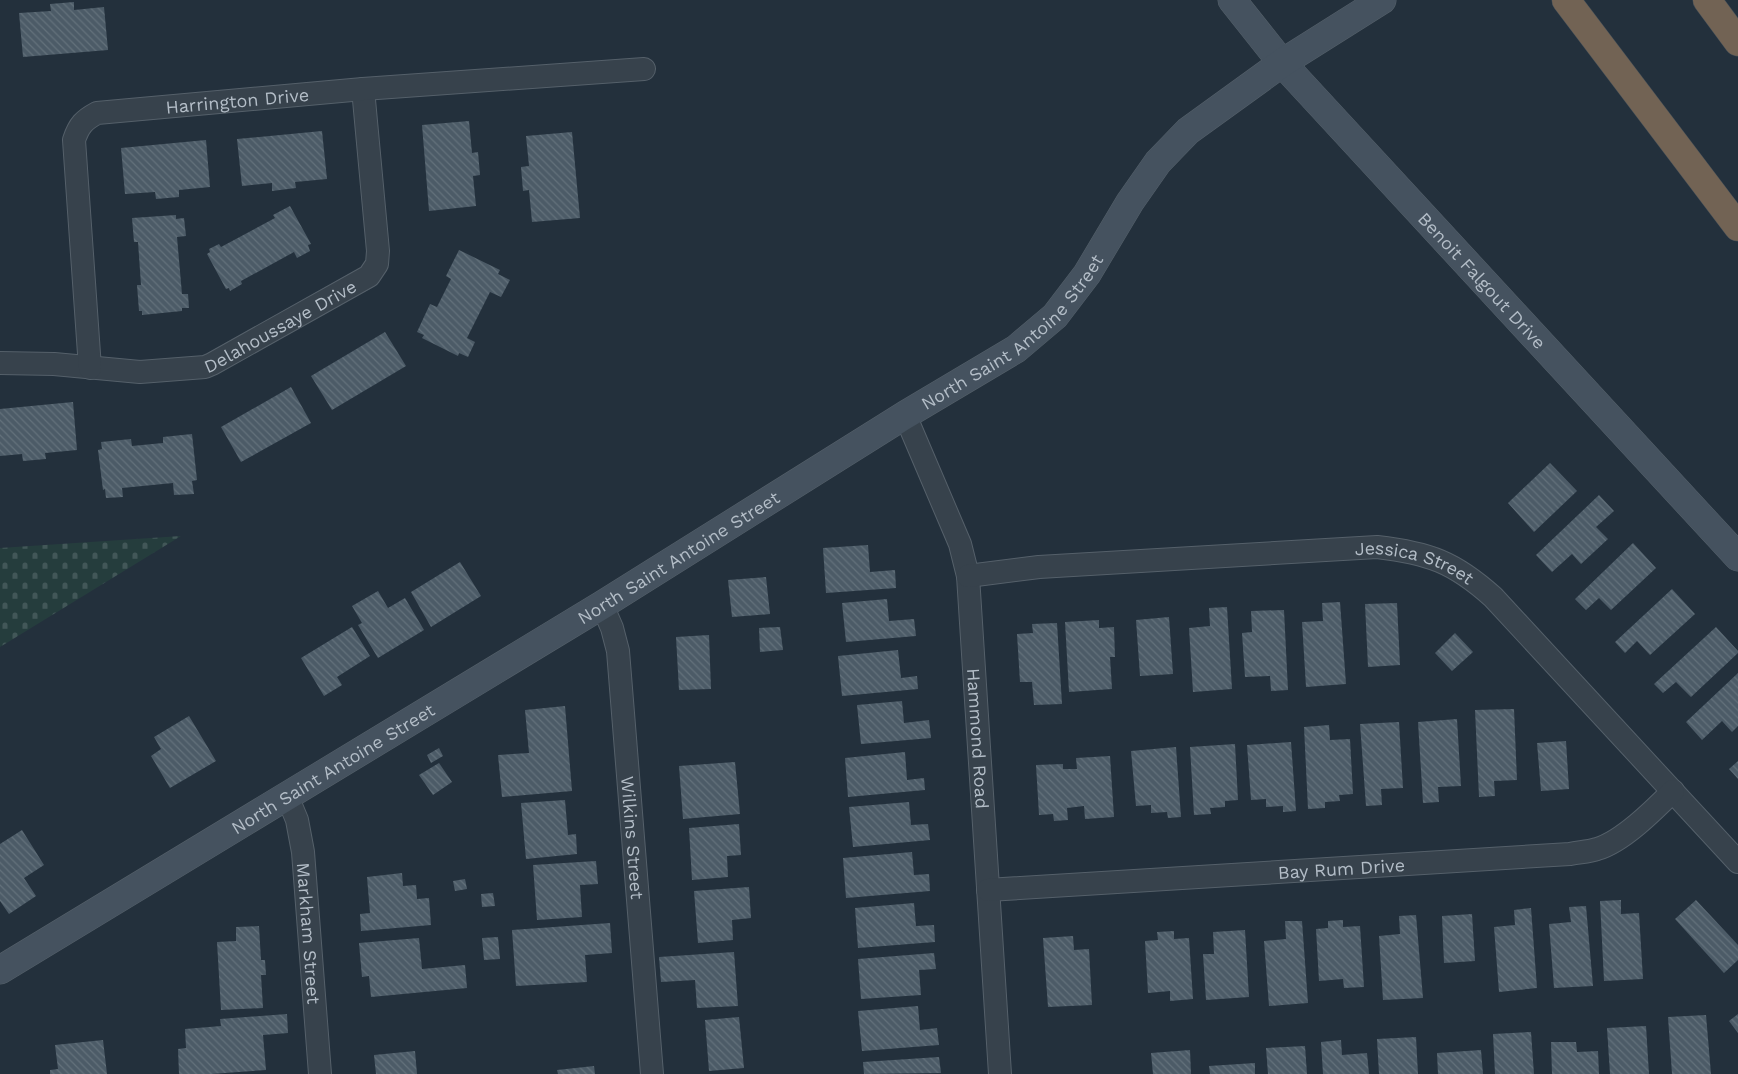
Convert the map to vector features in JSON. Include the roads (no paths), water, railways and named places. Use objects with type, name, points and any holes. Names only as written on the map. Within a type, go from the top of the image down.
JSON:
[{"type":"highway","points":[[1566,0],[1738,227]]},
{"type":"highway","points":[[1707,0],[1738,42]]},
{"type":"street","name":"Benoit Falgout Drive","points":[[1232,0],[1282,63],[1738,557]]},
{"type":"street","name":"North Saint Antoine Street","points":[[0,970],[602,604],[905,415],[1016,349],[1055,316],[1087,274],[1130,202],[1158,162],[1188,131],[1282,63],[1382,0]]},
{"type":"street","name":"Harrington Drive","points":[[90,368],[74,140],[84,120],[97,113],[363,89],[644,68]]},
{"type":"street","name":"Delahoussaye Drive","points":[[0,363],[54,364],[140,372],[205,367],[369,276],[376,264],[378,251],[363,89]]},
{"type":"street","name":"Hammond Road","points":[[905,415],[960,544],[968,576],[1000,1074]]},
{"type":"street","name":"Jessica Street","points":[[968,576],[1039,568],[1376,548],[1408,551],[1442,561],[1460,570],[1494,597],[1738,862]]},
{"type":"street","name":"Wilkins Street","points":[[602,604],[612,628],[618,651],[652,1074]]},
{"type":"street","name":"Bay Rum Drive","points":[[988,890],[1570,854],[1597,849],[1612,843],[1651,813],[1672,791]]},
{"type":"street","name":"Markham Street","points":[[287,796],[297,820],[303,852],[320,1074]]}]
